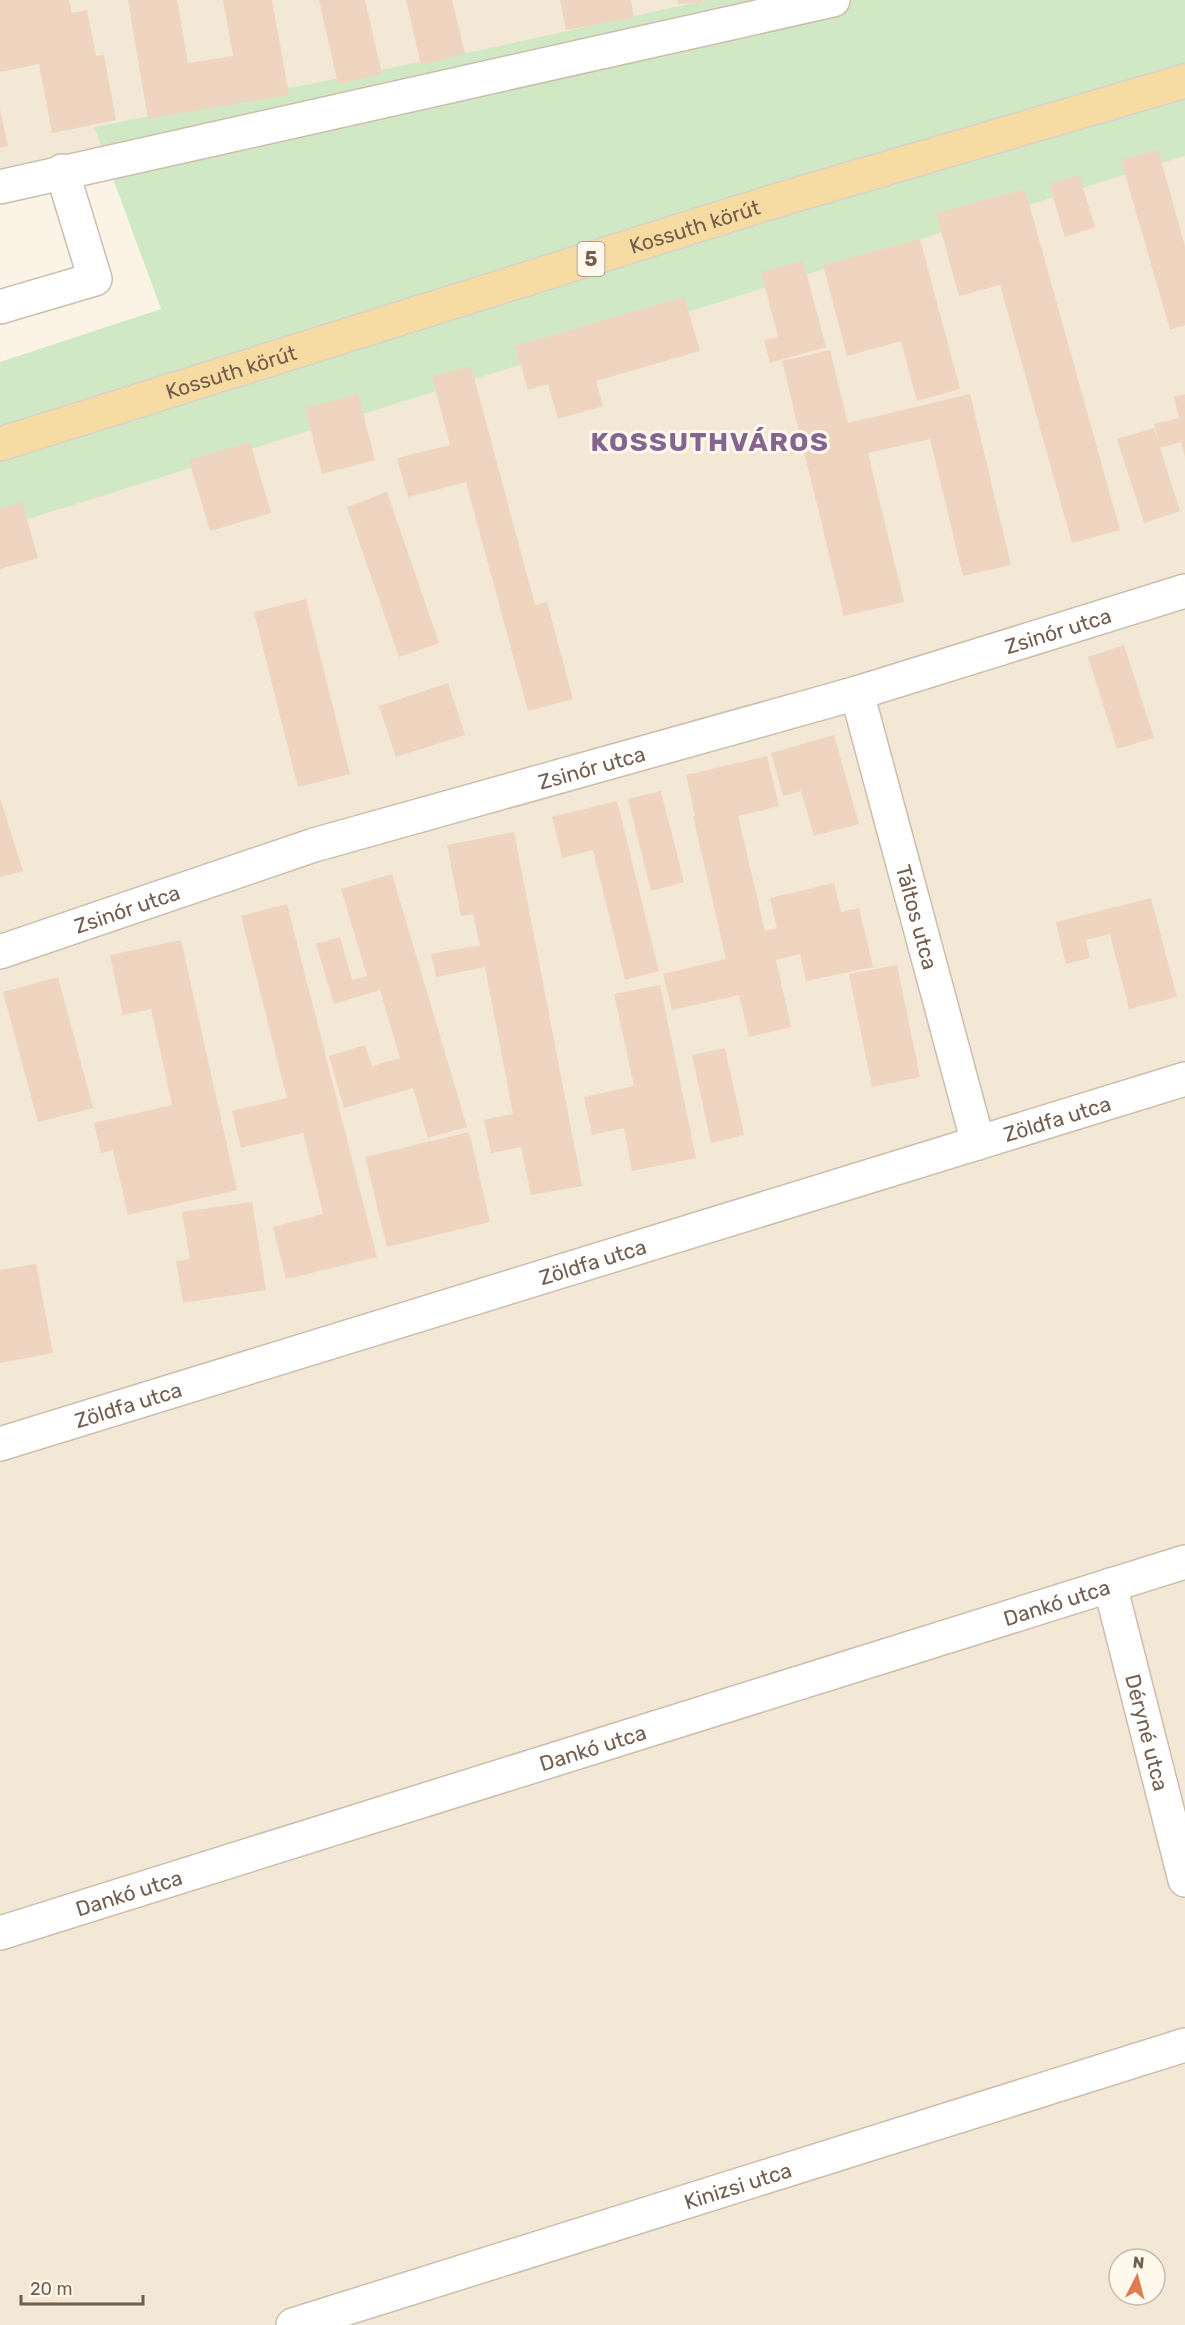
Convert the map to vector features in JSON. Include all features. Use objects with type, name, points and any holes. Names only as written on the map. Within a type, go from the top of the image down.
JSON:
[{"type":"main road","name":"Kossuth körút","points":[[0,444],[766,204],[1185,81]]},
{"type":"street","points":[[0,186],[833,0]]},
{"type":"street","points":[[0,307],[95,279],[62,171]]},
{"type":"street","name":"Zsinór utca","points":[[0,952],[314,845],[857,693],[1185,591]]},
{"type":"street","name":"Táltos utca","points":[[857,693],[978,1143]]},
{"type":"street","name":"Zöldfa utca","points":[[0,1444],[1185,1079]]},
{"type":"street","name":"Dankó utca","points":[[0,1933],[1185,1562]]},
{"type":"street","name":"Déryné utca","points":[[1110,1585],[1185,1880]]},
{"type":"street","name":"Kinizsi utca","points":[[292,2325],[1185,2045]]},
{"type":"shaded area","points":[[0,0],[706,0],[490,48],[94,127],[110,174],[0,198]]},
{"type":"shaded area","points":[[1185,156],[1185,2325],[0,2325],[0,528]]},
{"type":"green space","points":[[706,0],[1185,0],[1185,156],[0,528],[0,362],[161,309],[94,127],[490,48]]},
{"type":"building","points":[[0,0],[69,0],[72,13],[87,10],[96,56],[104,55],[116,120],[52,133],[39,64],[0,72]]},
{"type":"building","points":[[128,0],[177,0],[188,63],[233,56],[223,0],[272,0],[289,95],[148,119]]},
{"type":"building","points":[[319,0],[365,0],[382,74],[338,84]]},
{"type":"building","points":[[406,0],[452,0],[465,54],[421,65]]},
{"type":"building","points":[[560,0],[631,0],[634,18],[566,30]]},
{"type":"building","points":[[678,0],[702,0],[702,2],[678,4]]},
{"type":"building","points":[[0,109],[8,146],[0,148]]},
{"type":"building","points":[[1158,150],[1185,246],[1185,325],[1170,330],[1121,160]]},
{"type":"building","points":[[1079,175],[1095,227],[1065,237],[1049,184]]},
{"type":"building","points":[[1025,189],[1120,530],[1072,543],[1000,285],[959,296],[936,213]]},
{"type":"building","points":[[920,239],[960,389],[917,401],[901,341],[847,356],[823,265]]},
{"type":"building","points":[[803,261],[826,347],[770,363],[764,340],[778,337],[761,272]]},
{"type":"building","points":[[684,297],[700,351],[596,381],[603,406],[558,419],[548,384],[528,390],[515,346]]},
{"type":"building","points":[[830,350],[848,423],[970,394],[1011,565],[963,576],[930,439],[868,453],[904,602],[844,616],[782,361]]},
{"type":"building","points":[[471,366],[535,605],[547,602],[573,699],[528,711],[466,482],[408,497],[397,458],[450,445],[432,376]]},
{"type":"building","points":[[358,394],[375,460],[322,474],[305,408]]},
{"type":"building","points":[[1185,394],[1185,457],[1181,442],[1160,448],[1180,511],[1144,523],[1117,439],[1154,428],[1159,445],[1154,424],[1179,418],[1174,397]]},
{"type":"building","points":[[250,442],[271,513],[210,531],[189,460]]},
{"type":"building","points":[[387,492],[439,643],[399,657],[347,507]]},
{"type":"building","points":[[22,502],[38,558],[0,569],[0,509]]},
{"type":"building","points":[[306,599],[350,774],[298,787],[254,612]]},
{"type":"building","points":[[1124,645],[1154,738],[1117,749],[1088,657]]},
{"type":"building","points":[[448,683],[465,735],[396,757],[379,706]]},
{"type":"building","points":[[834,735],[859,824],[814,836],[801,791],[783,796],[771,753]]},
{"type":"building","points":[[767,756],[779,806],[738,816],[765,931],[777,928],[770,898],[834,883],[841,912],[859,908],[873,967],[806,981],[800,954],[776,960],[791,1027],[749,1037],[739,995],[672,1010],[663,974],[726,959],[693,816],[695,816],[686,775]]},
{"type":"building","points":[[661,791],[684,882],[651,891],[628,799]]},
{"type":"building","points":[[0,798],[23,871],[0,877]]},
{"type":"building","points":[[617,801],[659,971],[625,980],[593,850],[562,858],[552,817]]},
{"type":"building","points":[[514,832],[582,1186],[531,1195],[521,1147],[491,1153],[484,1120],[513,1114],[485,967],[436,977],[431,954],[480,945],[473,914],[461,916],[447,845]]},
{"type":"building","points":[[392,874],[467,1127],[428,1138],[413,1088],[344,1108],[329,1056],[365,1045],[372,1066],[400,1058],[380,990],[334,1004],[316,944],[340,937],[352,980],[367,976],[341,889]]},
{"type":"building","points":[[1151,898],[1177,997],[1129,1009],[1110,934],[1086,940],[1090,958],[1066,964],[1056,922]]},
{"type":"building","points":[[287,904],[377,1257],[286,1279],[273,1227],[323,1214],[303,1133],[241,1148],[232,1111],[287,1098],[241,916]]},
{"type":"building","points":[[181,940],[237,1190],[128,1215],[113,1150],[101,1153],[94,1123],[172,1105],[151,1009],[123,1015],[110,955]]},
{"type":"building","points":[[897,965],[920,1077],[872,1087],[849,974]]},
{"type":"building","points":[[58,977],[93,1108],[38,1122],[3,992]]},
{"type":"building","points":[[660,985],[696,1158],[632,1171],[624,1128],[592,1135],[584,1097],[634,1086],[614,994]]},
{"type":"building","points":[[725,1048],[744,1135],[711,1143],[692,1055]]},
{"type":"building","points":[[469,1132],[490,1222],[387,1247],[365,1157]]},
{"type":"building","points":[[252,1202],[266,1290],[183,1303],[176,1261],[190,1259],[182,1212]]},
{"type":"building","points":[[36,1264],[53,1353],[0,1363],[0,1270]]},
{"type":"district","name":"KOSSUTHVÁROS","points":[[710,442]]}]
